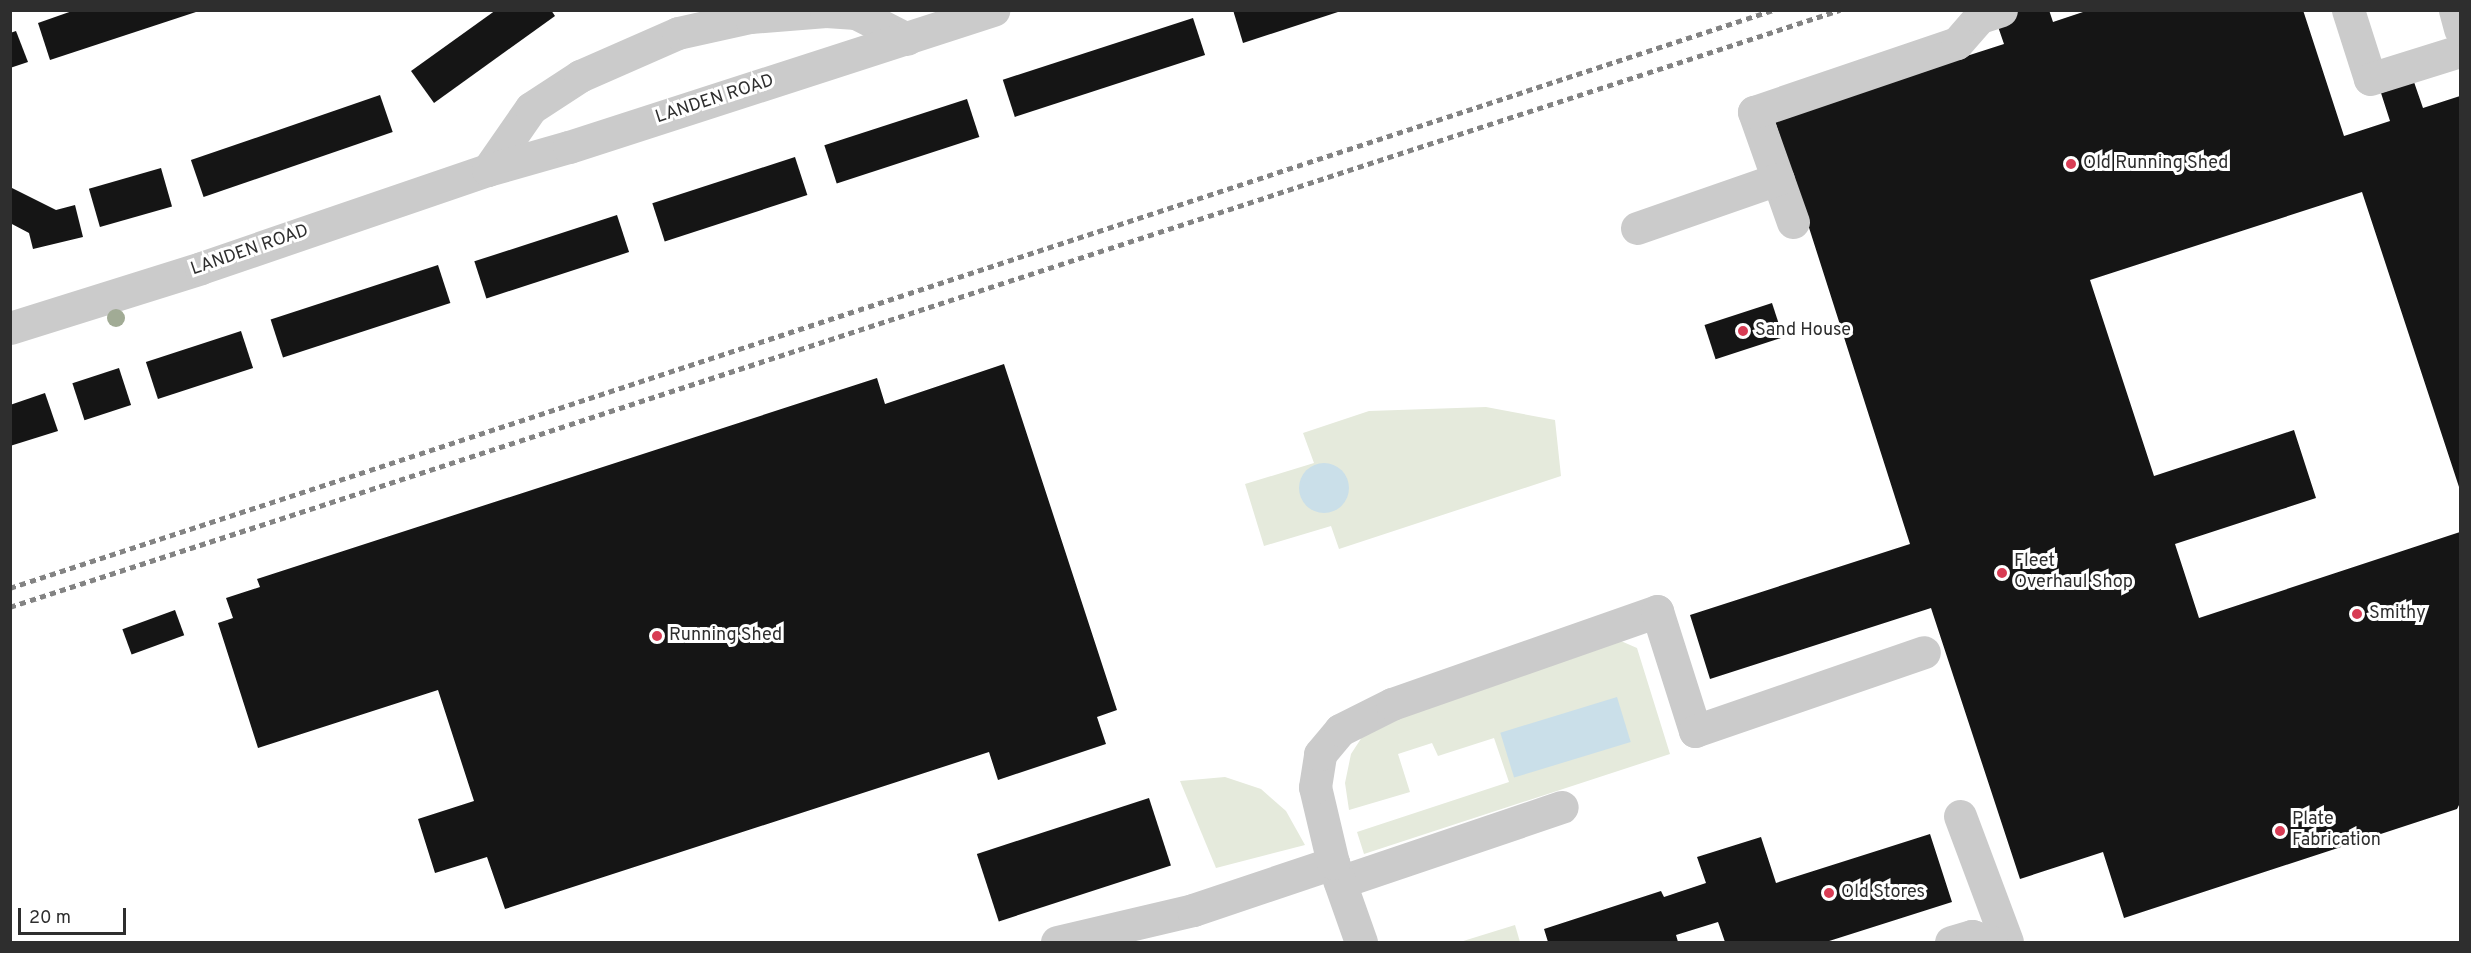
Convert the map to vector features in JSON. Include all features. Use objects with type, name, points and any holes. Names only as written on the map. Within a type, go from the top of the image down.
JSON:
[{"type":"street","name":"LANDEN ROAD","points":[[10,328],[201,268],[488,170],[569,147],[993,10]]},
{"type":"street","points":[[1793,222],[1754,112],[1957,43],[1980,17],[2001,10]]},
{"type":"street","points":[[2349,10],[2370,79],[2460,51]]},
{"type":"street","points":[[2455,10],[2460,28]]},
{"type":"street","points":[[488,170],[531,108],[580,76],[678,33],[750,17],[826,11],[856,13],[907,39]]},
{"type":"street","points":[[1637,228],[1778,179]]},
{"type":"street","points":[[1361,942],[1336,873],[1315,787],[1320,754],[1340,730],[1392,704],[1657,610],[1695,731],[1924,652]]},
{"type":"street","points":[[1057,942],[1336,873],[1562,807]]},
{"type":"street","points":[[1960,816],[2007,942]]},
{"type":"street","points":[[1951,942],[1972,936],[1991,942]]},
{"type":"shaded area","points":[[1486,407],[1555,420],[1561,476],[1339,549],[1331,526],[1264,546],[1245,484],[1314,463],[1303,433],[1369,411]]},
{"type":"shaded area","points":[[1614,638],[1637,648],[1670,754],[1364,854],[1357,832],[1509,782],[1494,738],[1438,756],[1432,743],[1398,754],[1410,792],[1349,810],[1345,783],[1351,754],[1364,734],[1388,715]]},
{"type":"shaded area","points":[[1225,777],[1261,789],[1286,811],[1305,845],[1216,868],[1180,781]]},
{"type":"shaded area","points":[[1515,925],[1520,942],[1460,942]]},
{"type":"water","points":[[1319,463],[1329,463],[1342,470],[1349,483],[1349,493],[1342,506],[1329,513],[1319,513],[1310,509],[1303,502],[1299,493],[1299,483],[1303,474],[1310,467]]},
{"type":"water","points":[[1617,697],[1631,742],[1514,778],[1500,733]]},
{"type":"building","points":[[75,10],[199,11],[50,60],[38,23]]},
{"type":"building","points":[[496,10],[551,10],[555,16],[434,103],[411,71]]},
{"type":"building","points":[[1233,10],[1341,10],[1341,11],[1243,43]]},
{"type":"building","points":[[2008,10],[2049,10],[2053,22],[2089,10],[2303,10],[2344,136],[2390,121],[2381,93],[2414,82],[2423,108],[2460,96],[2460,490],[2362,192],[2090,280],[2154,476],[2294,430],[2316,498],[2175,544],[2199,618],[2460,532],[2460,803],[2457,809],[2124,918],[2103,852],[2020,879],[1931,608],[1710,679],[1690,615],[1910,544],[1774,118],[2004,44],[1994,15]]},
{"type":"building","points":[[1193,18],[1205,55],[1015,117],[1003,80]]},
{"type":"building","points":[[16,31],[28,62],[10,68],[10,33]]},
{"type":"building","points":[[380,95],[393,132],[204,197],[191,160]]},
{"type":"building","points":[[967,99],[979,137],[837,183],[824,145]]},
{"type":"building","points":[[795,157],[807,195],[665,241],[652,203]]},
{"type":"building","points":[[161,168],[172,206],[100,227],[89,189]]},
{"type":"building","points":[[10,187],[56,210],[75,205],[83,237],[33,249],[29,233],[10,223]]},
{"type":"building","points":[[617,215],[629,252],[486,298],[474,261]]},
{"type":"building","points":[[438,265],[450,303],[283,357],[271,319]]},
{"type":"building","name":"Sand House","points":[[1772,303],[1783,337],[1716,359],[1704,325]]},
{"type":"building","points":[[241,331],[253,368],[158,399],[146,362]]},
{"type":"building","name":"Running Shed","points":[[1004,364],[1117,710],[1097,717],[1106,744],[998,780],[989,752],[505,909],[487,857],[435,873],[418,819],[474,801],[438,690],[258,748],[218,623],[233,618],[226,598],[260,587],[257,579],[877,378],[885,404]]},
{"type":"building","points":[[119,368],[131,405],[84,420],[72,383]]},
{"type":"building","points":[[45,393],[58,431],[10,446],[10,405]]},
{"type":"building","points":[[175,610],[184,635],[132,655],[122,629]]},
{"type":"building","points":[[1149,798],[1171,866],[999,921],[977,854]]},
{"type":"building","name":"Old Stores","points":[[1930,834],[1952,902],[1826,942],[1725,942],[1718,922],[1676,935],[1678,942],[1548,942],[1544,929],[1661,891],[1664,897],[1706,883],[1697,857],[1761,837],[1776,883]]},
{"type":"railway","points":[[10,588],[1773,10]]},
{"type":"railway","points":[[10,607],[1840,10]]},
{"type":"place","name":"Old Running Shed","points":[[2071,164]]},
{"type":"place","name":"Sand House","points":[[1743,331]]},
{"type":"place","name":"Fleet Overhaul Shop","points":[[2002,573]]},
{"type":"place","name":"Smithy","points":[[2357,614]]},
{"type":"place","name":"Running Shed","points":[[657,636]]},
{"type":"place","name":"Plate Fabrication","points":[[2280,831]]},
{"type":"place","name":"Old Stores","points":[[1829,893]]}]
